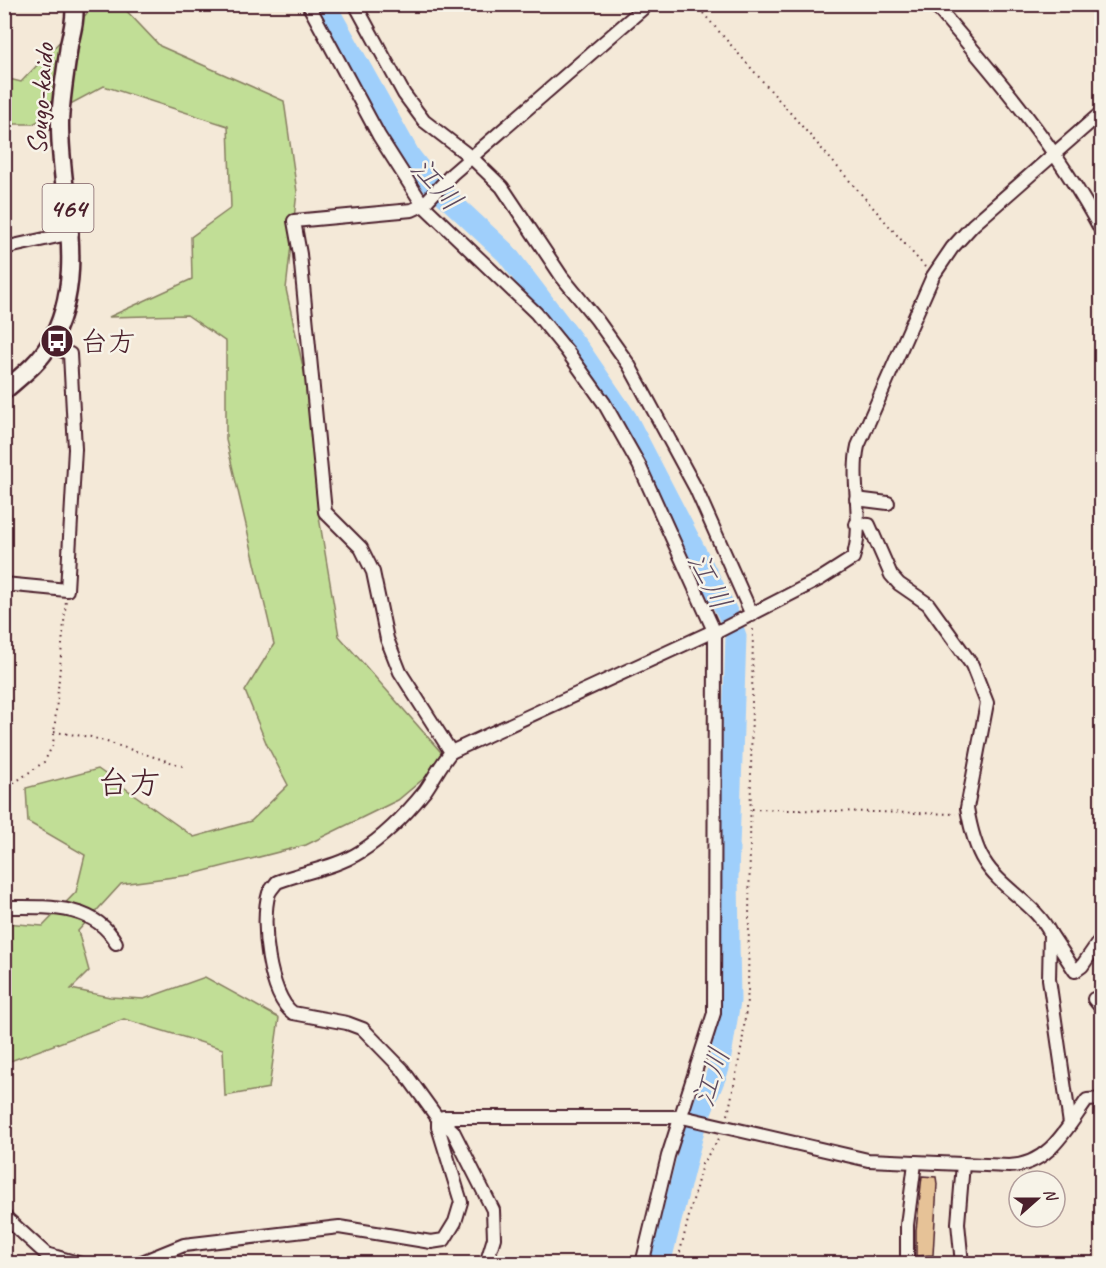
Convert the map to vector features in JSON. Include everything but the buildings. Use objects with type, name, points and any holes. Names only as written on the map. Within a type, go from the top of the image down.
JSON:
[{"type":"highway","name":"Sougo-kaido","points":[[4,390],[40,358],[49,345],[66,300],[71,268],[72,233],[60,162],[60,119],[74,4]]},
{"type":"street","points":[[308,4],[379,136],[426,202],[536,313],[567,351],[604,403],[639,465],[717,631],[714,1013],[668,1156],[642,1263]]},
{"type":"street","points":[[355,4],[404,94],[424,121],[472,159],[502,187],[556,269],[629,365],[696,489],[749,616]]},
{"type":"street","points":[[451,752],[400,672],[387,639],[373,572],[361,548],[325,512],[300,254],[294,221],[412,210],[426,202],[452,174],[648,4]]},
{"type":"street","points":[[934,4],[994,74],[1054,152],[1101,232]]},
{"type":"street","points":[[486,1263],[494,1238],[493,1210],[458,1138],[426,1104],[402,1069],[363,1029],[347,1023],[293,1013],[286,1009],[279,997],[271,968],[266,931],[269,893],[277,882],[327,868],[360,852],[387,830],[425,790],[451,752],[749,616],[846,564],[856,550],[854,467],[860,438],[933,276],[960,238],[1101,112]]},
{"type":"street","points":[[4,248],[72,233]]},
{"type":"street","points":[[4,584],[67,590],[75,449],[70,354],[49,345]]},
{"type":"street","points":[[856,500],[888,503]]},
{"type":"street","points":[[856,524],[869,525],[891,575],[899,584],[928,604],[972,665],[987,703],[971,784],[968,814],[984,862],[1028,905],[1075,971],[1082,966],[1101,937]]},
{"type":"street","points":[[4,907],[59,907],[83,915],[110,931],[116,943]]},
{"type":"street","points":[[1050,933],[1049,979],[1070,1124]]},
{"type":"street","points":[[440,1119],[682,1117],[867,1160],[1024,1166],[1043,1157],[1087,1100],[1101,1099]]},
{"type":"street","points":[[137,1263],[184,1245],[339,1227],[431,1242],[444,1240],[455,1222],[461,1202],[438,1127],[440,1119]]},
{"type":"street","points":[[907,1263],[907,1225],[915,1163]]},
{"type":"street","points":[[962,1263],[958,1223],[963,1164]]},
{"type":"street","points":[[4,1216],[46,1254],[81,1263]]},
{"type":"path","points":[[695,4],[933,276]]},
{"type":"path","points":[[4,790],[44,762],[53,745],[67,590]]},
{"type":"path","points":[[677,1263],[702,1164],[726,1128],[742,1046],[747,991],[751,809],[749,616]]},
{"type":"path","points":[[54,732],[92,737],[186,767]]},
{"type":"path","points":[[751,809],[968,814]]},
{"type":"green space","points":[[95,5],[121,5],[160,46],[284,101],[297,192],[286,289],[308,390],[318,511],[339,636],[447,759],[398,800],[306,845],[189,875],[121,884],[78,931],[89,971],[71,989],[110,997],[144,999],[205,977],[279,1018],[269,1088],[225,1096],[223,1049],[124,1019],[5,1063],[5,923],[43,926],[76,892],[85,855],[28,822],[26,788],[98,769],[194,837],[251,821],[288,785],[267,745],[245,691],[274,644],[226,440],[226,342],[187,315],[109,317],[192,279],[191,237],[231,208],[228,126],[104,86],[33,124],[5,124],[5,78],[21,82]]},
{"type":"waterway","name":"江川","points":[[325,4],[410,156],[431,183],[506,253],[580,350],[627,419],[728,614],[736,636],[728,878],[730,1001],[719,1068],[695,1126],[660,1264]]},
{"type":"place","name":"台方","points":[[57,341]]},
{"type":"district","name":"台方","points":[[129,782]]}]
